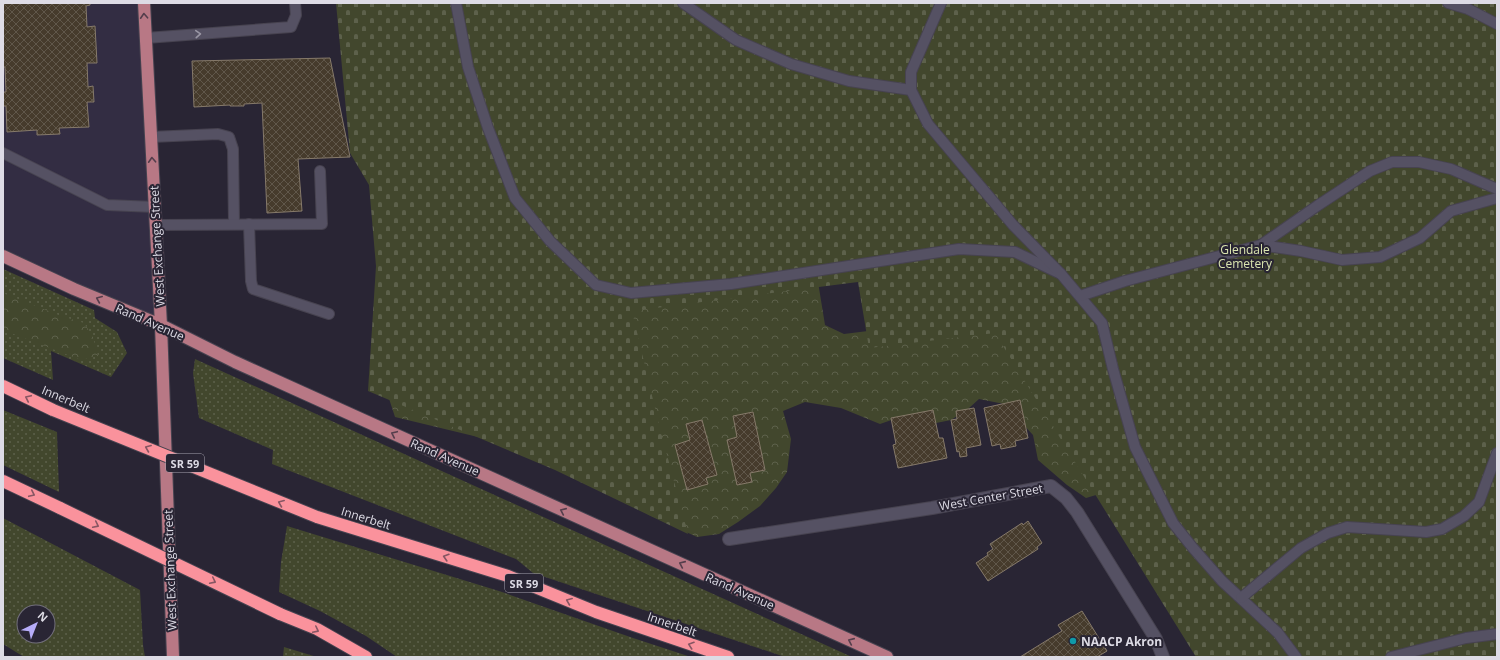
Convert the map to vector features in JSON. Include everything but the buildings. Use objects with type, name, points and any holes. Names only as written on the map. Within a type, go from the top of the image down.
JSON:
[{"type":"highway","name":"Innerbelt","points":[[3,386],[53,410],[317,517],[508,576],[596,612],[728,657]]},
{"type":"highway","points":[[3,481],[280,614],[317,629],[366,657]]},
{"type":"main road","name":"West Exchange Street","points":[[144,3],[161,325],[173,657]]},
{"type":"main road","name":"Rand Avenue","points":[[3,256],[74,289],[161,325],[242,365],[887,657]]},
{"type":"street","name":"West Center Street","points":[[729,539],[932,508],[1051,486],[1066,498],[1077,512],[1156,639],[1163,657]]},
{"type":"lane","points":[[146,38],[291,27],[296,16],[295,3]]},
{"type":"lane","points":[[456,3],[468,67],[488,128],[515,198],[550,241],[596,285],[630,293],[731,284],[959,250],[1015,252],[1062,274]]},
{"type":"lane","points":[[683,3],[736,40],[791,64],[849,81],[911,90]]},
{"type":"lane","points":[[941,3],[911,72],[911,90],[928,124],[1013,225],[1062,274],[1102,323],[1113,369],[1135,447],[1173,523],[1222,581],[1278,634],[1296,657]]},
{"type":"lane","points":[[1448,3],[1468,9],[1497,24]]},
{"type":"lane","points":[[151,137],[218,134],[229,137],[233,150],[234,224]]},
{"type":"lane","points":[[3,153],[106,205],[155,207]]},
{"type":"lane","points":[[1080,296],[1125,281],[1261,245],[1316,206],[1370,171],[1392,162],[1420,162],[1451,169],[1497,188]]},
{"type":"lane","points":[[156,225],[322,224],[320,171]]},
{"type":"lane","points":[[1261,245],[1301,251],[1342,260],[1380,257],[1420,238],[1451,211],[1497,198]]},
{"type":"lane","points":[[249,224],[252,289],[329,314]]},
{"type":"lane","points":[[1241,598],[1301,548],[1328,533],[1347,527],[1426,532],[1442,529],[1464,516],[1478,502],[1497,453]]},
{"type":"lane","points":[[1390,657],[1466,638],[1497,634]]},
{"type":"shaded area","points":[[3,3],[144,3],[161,325],[3,256]]},
{"type":"green space","name":"Glendale Cemetery","points":[[336,3],[1497,3],[1497,657],[1196,657],[995,333],[869,348],[858,282],[632,311],[658,421],[688,534],[555,470],[368,391],[376,266],[369,185],[350,153]]},
{"type":"green space","points":[[3,269],[94,310],[95,318],[117,332],[127,353],[111,377],[51,351],[53,380],[3,358]]},
{"type":"green space","points":[[818,282],[825,325],[844,334],[884,329],[991,300],[1099,476],[1096,495],[1086,498],[1067,485],[1038,460],[1033,435],[1004,404],[979,399],[968,409],[951,420],[931,424],[903,416],[880,424],[841,408],[805,402],[783,411],[791,439],[787,472],[776,488],[760,506],[719,534],[697,537],[649,515],[544,453],[395,417],[382,377],[561,319]]},
{"type":"green space","points":[[3,293],[61,316],[84,323],[93,337],[98,356],[81,360],[3,330]]},
{"type":"green space","points":[[195,359],[852,657],[785,657],[533,573],[516,559],[272,464],[273,450],[199,418],[193,373]]},
{"type":"green space","points":[[3,410],[57,432],[59,492],[3,465]]},
{"type":"green space","points":[[3,518],[140,590],[145,657],[24,657],[3,644]]},
{"type":"green space","points":[[287,526],[499,591],[691,657],[397,657],[366,636],[320,611],[279,592],[281,562]]},
{"type":"green space","points":[[284,647],[317,657],[283,657]]},
{"type":"place","name":"NAACP Akron","points":[[1073,641]]}]
